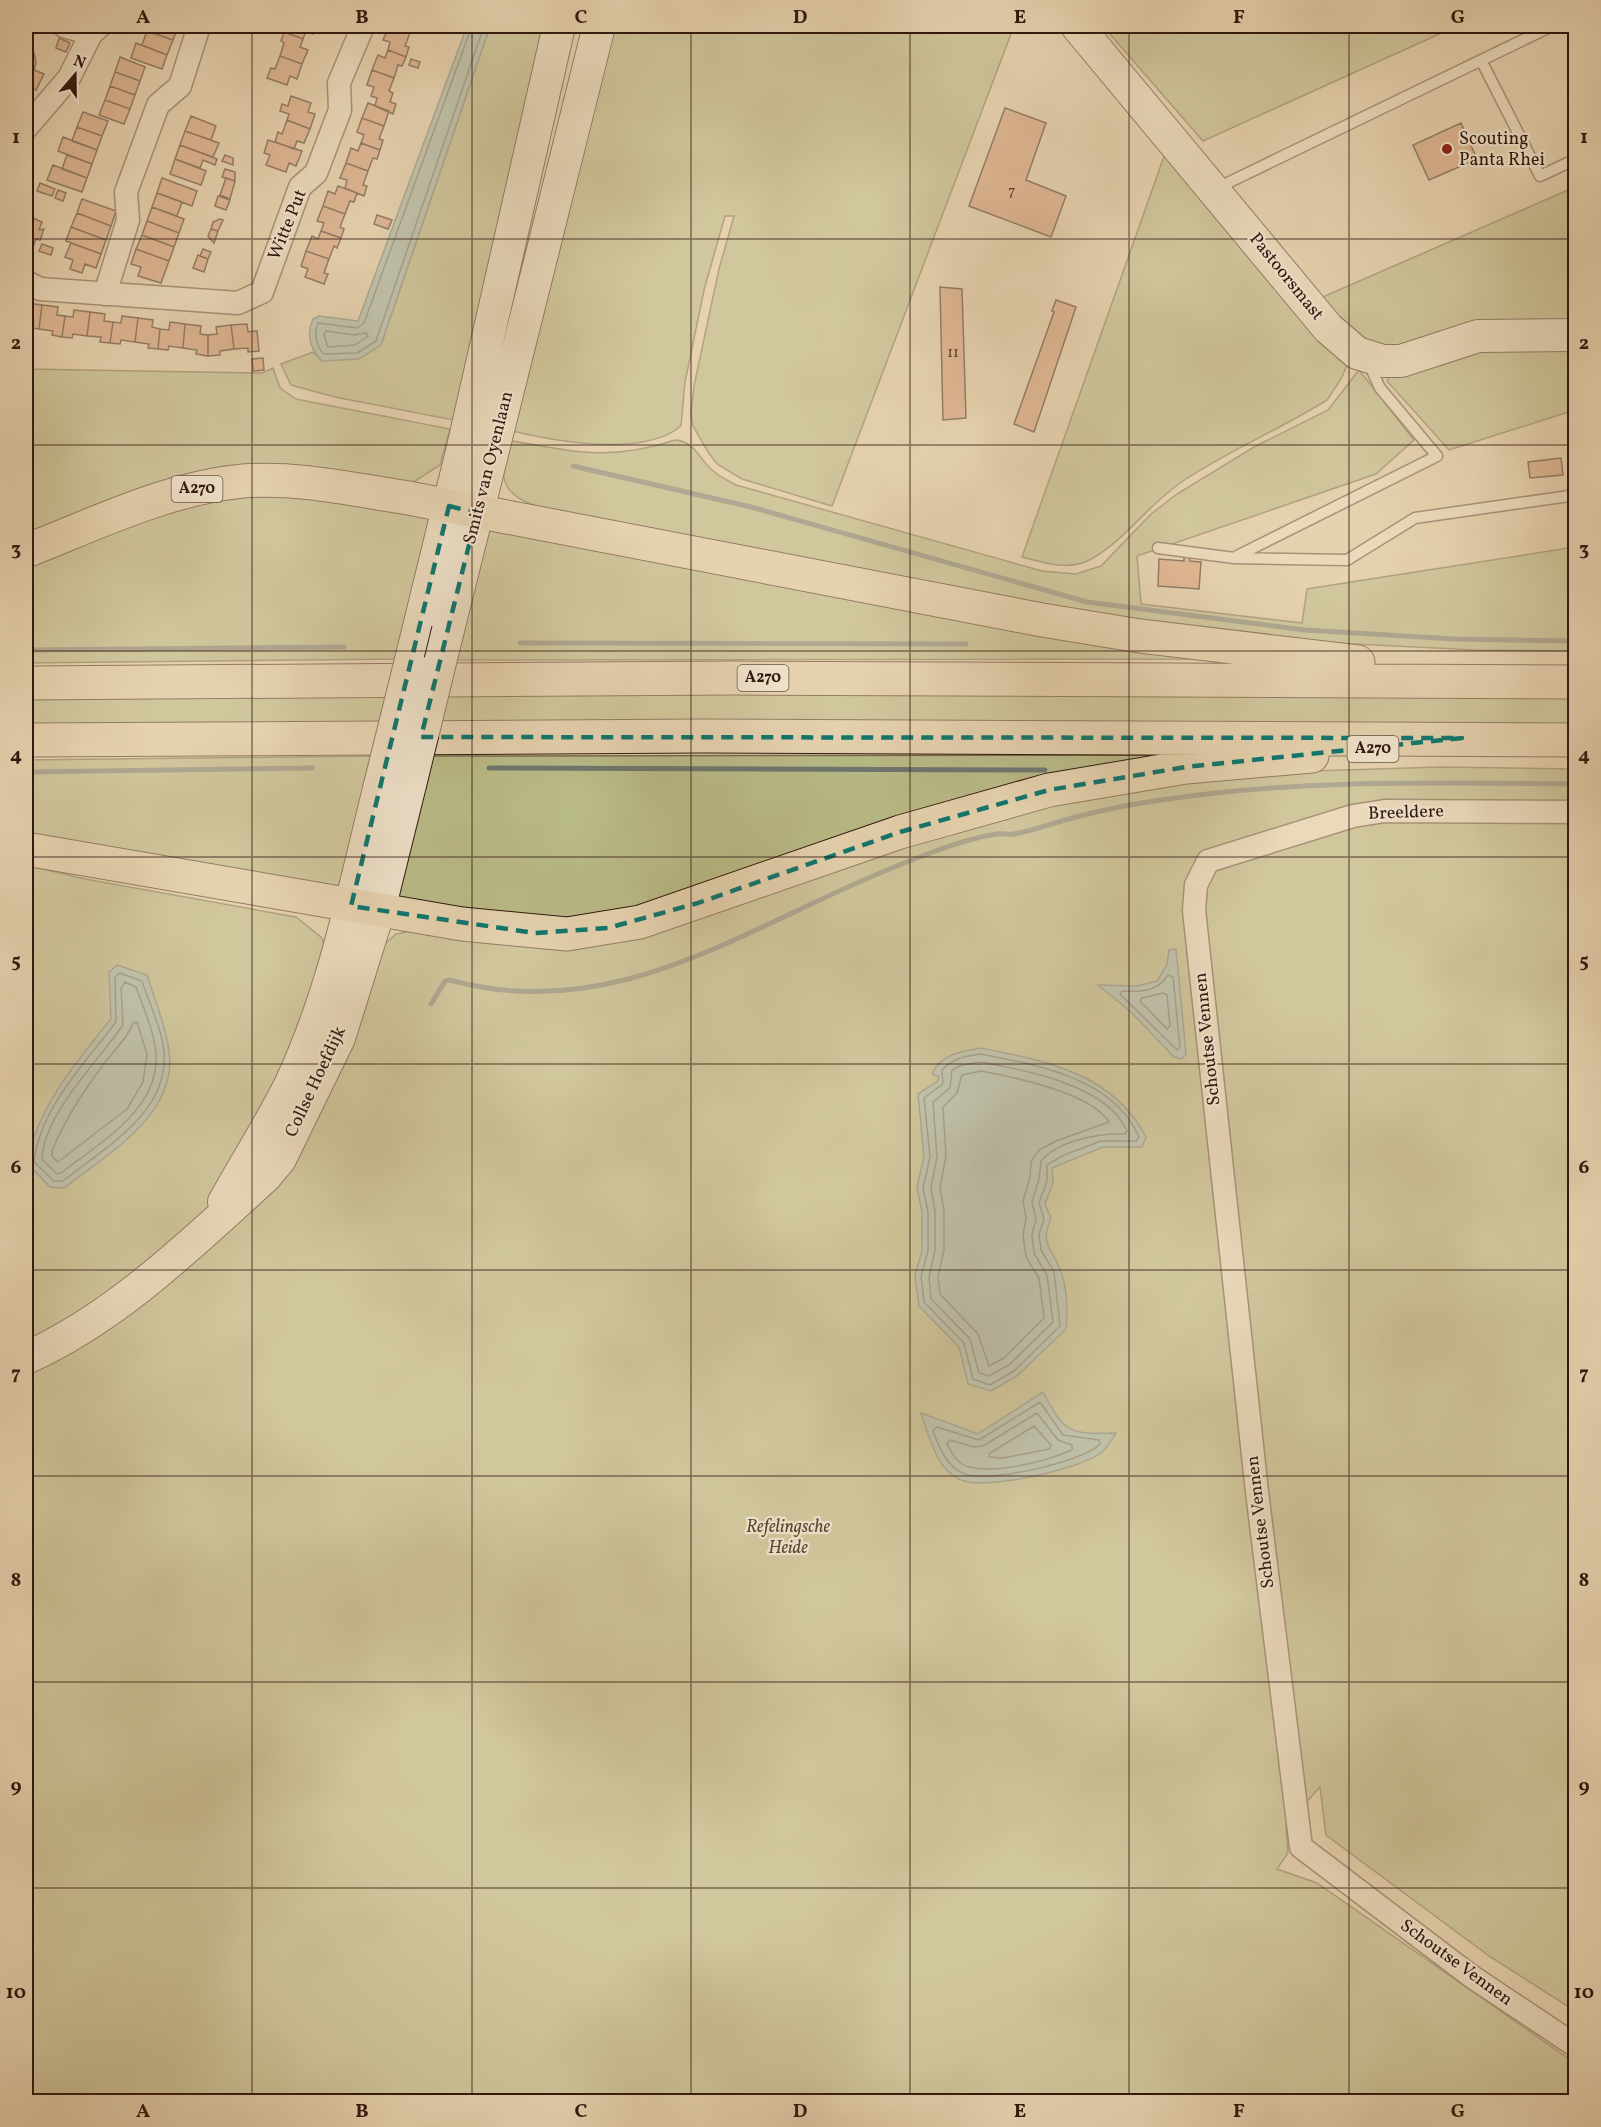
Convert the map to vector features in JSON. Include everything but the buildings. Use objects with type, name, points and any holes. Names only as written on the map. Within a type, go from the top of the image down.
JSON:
[{"type":"highway","name":"A270","points":[[26,551],[161,500],[213,485],[244,481],[314,483],[463,509],[1042,620],[1140,636],[1501,682]]},
{"type":"highway","name":"A270","points":[[26,683],[708,678],[1575,682]]},
{"type":"highway","name":"A270","points":[[26,740],[702,736],[1575,740]]},
{"type":"highway","name":"A270","points":[[26,849],[365,908],[535,933],[567,934],[640,922],[910,829],[1049,790],[1186,767],[1285,759],[1462,738]]},
{"type":"main road","name":"Smits van Oyenlaan","points":[[463,509],[559,26]]},
{"type":"main road","name":"Smits van Oyenlaan","points":[[365,908],[463,509],[599,26]]},
{"type":"main road","name":"Pastoorsmast","points":[[1077,26],[1328,328],[1365,356],[1383,361],[1401,361],[1478,336],[1575,335]]},
{"type":"main road","name":"Collse Hoefdijk","points":[[26,1358],[63,1341],[143,1285],[210,1227],[291,1082],[333,969],[365,908]]},
{"type":"street","points":[[26,128],[69,78],[95,30],[64,26]]},
{"type":"street","points":[[26,282],[40,289],[105,294],[128,220],[126,192],[158,105],[180,86],[199,26]]},
{"type":"street","name":"Witte Put","points":[[105,294],[238,303],[262,292],[300,187],[316,173],[340,110],[339,84],[363,26]]},
{"type":"street","name":"Breeldere","points":[[1208,861],[1353,816],[1385,811],[1575,812]]},
{"type":"street","name":"Schoutse Vennen","points":[[1208,861],[1196,885],[1194,910],[1257,1492],[1301,1847],[1471,1976],[1575,2046]]},
{"type":"lane","points":[[1215,190],[1552,26]]},
{"type":"lane","points":[[1482,60],[1540,176],[1575,159]]},
{"type":"lane","points":[[1234,558],[1437,456],[1380,388],[1365,356]]},
{"type":"lane","points":[[1158,548],[1234,558],[1347,560],[1415,518],[1575,495]]},
{"type":"highlighted area","points":[[449,506],[477,513],[421,737],[1462,738],[1186,767],[1049,790],[900,832],[698,903],[608,928],[535,933],[351,906]]},
{"type":"green space","points":[[490,26],[549,26],[453,420],[335,397],[291,385],[281,364],[313,352],[322,361],[381,345]]},
{"type":"green space","points":[[610,26],[1014,26],[832,506],[742,479],[717,464],[693,426],[691,413],[694,386],[719,269],[734,216],[725,216],[704,290],[685,382],[681,426],[664,436],[644,442],[621,444],[572,442],[508,430]]},
{"type":"green space","points":[[1103,26],[1457,26],[1203,141]]},
{"type":"green space","points":[[1167,148],[1348,363],[1341,379],[1327,400],[1292,421],[1218,459],[1183,481],[1170,490],[1110,547],[1098,555],[1085,562],[1070,565],[1022,557]]},
{"type":"green space","points":[[1575,187],[1575,327],[1409,348],[1375,348],[1316,300]]},
{"type":"green space","points":[[1575,343],[1575,410],[1449,450],[1387,381],[1391,373],[1441,353]]},
{"type":"green space","points":[[273,368],[280,388],[296,399],[450,429],[440,465],[415,481],[406,483],[328,471],[26,537],[26,369],[262,373]]},
{"type":"green space","points":[[1359,370],[1414,440],[1376,474],[1137,556],[1141,604],[1302,623],[1307,589],[1575,547],[1575,651],[1475,650],[1334,643],[1139,622],[536,506],[523,501],[508,489],[503,473],[506,440],[571,451],[610,453],[651,447],[675,440],[682,441],[692,447],[714,471],[736,485],[1042,571],[1076,574],[1101,566],[1151,514],[1177,494],[1254,447],[1328,410]]},
{"type":"green space","points":[[245,491],[435,513],[401,659],[26,663],[26,561],[163,509]]},
{"type":"green space","points":[[484,526],[1268,659],[455,660]]},
{"type":"green space","points":[[26,693],[1575,693],[1576,729],[26,730]]},
{"type":"green space","points":[[1224,755],[574,927],[397,900],[432,756]]},
{"type":"green space","points":[[376,756],[346,893],[26,838],[26,760]]},
{"type":"green space","name":"Refelingsche Heide","points":[[1441,767],[1575,769],[1575,807],[1358,821],[1575,816],[1575,2011],[1489,1956],[1326,1835],[1320,1787],[1286,1825],[1288,1853],[1277,1869],[1317,1883],[1575,2063],[1575,2101],[26,2101],[26,865],[85,879],[296,917],[322,938],[326,951],[383,946],[396,934],[417,930],[499,944],[941,834],[1028,810],[1121,791],[1278,772]]},
{"type":"water","points":[[467,26],[490,26],[381,345],[359,359],[322,361],[310,341],[313,319],[319,316],[358,321]]},
{"type":"water","points":[[1176,949],[1186,1054],[1182,1059],[1174,1057],[1130,1011],[1098,985],[1137,986],[1157,981],[1167,965],[1169,950]]},
{"type":"water","points":[[117,965],[147,975],[163,1022],[169,1051],[169,1074],[162,1095],[151,1114],[136,1131],[64,1188],[50,1187],[27,1163],[32,1143],[39,1123],[60,1086],[111,1019],[109,972]]},
{"type":"water","points":[[981,1048],[1030,1058],[1076,1073],[1115,1098],[1132,1115],[1146,1137],[1142,1147],[1103,1147],[1052,1168],[1053,1183],[1045,1204],[1051,1218],[1046,1240],[1060,1269],[1066,1291],[1066,1329],[1017,1376],[991,1391],[968,1384],[959,1347],[919,1306],[915,1275],[922,1251],[922,1212],[917,1187],[924,1157],[918,1094],[938,1081],[939,1077],[932,1074],[946,1058],[960,1052]]},
{"type":"water","points":[[1043,1392],[1057,1416],[1070,1429],[1088,1433],[1116,1433],[1104,1450],[1076,1465],[1056,1471],[1014,1480],[977,1483],[955,1477],[935,1453],[921,1413],[978,1434]]},
{"type":"waterway","points":[[573,466],[751,507],[1087,602],[1305,630],[1455,639],[1576,641]]},
{"type":"waterway","points":[[520,643],[966,644]]},
{"type":"waterway","points":[[26,650],[344,647]]},
{"type":"waterway","points":[[26,772],[312,768]]},
{"type":"waterway","points":[[489,768],[1045,770]]},
{"type":"waterway","points":[[431,1004],[445,981],[450,980],[512,991],[571,990],[628,979],[684,961],[847,887],[949,846],[985,836],[1022,832],[1122,806],[1218,793],[1320,785],[1576,784]]},
{"type":"place","name":"Scouting Panta Rhei","points":[[1447,149]]}]
